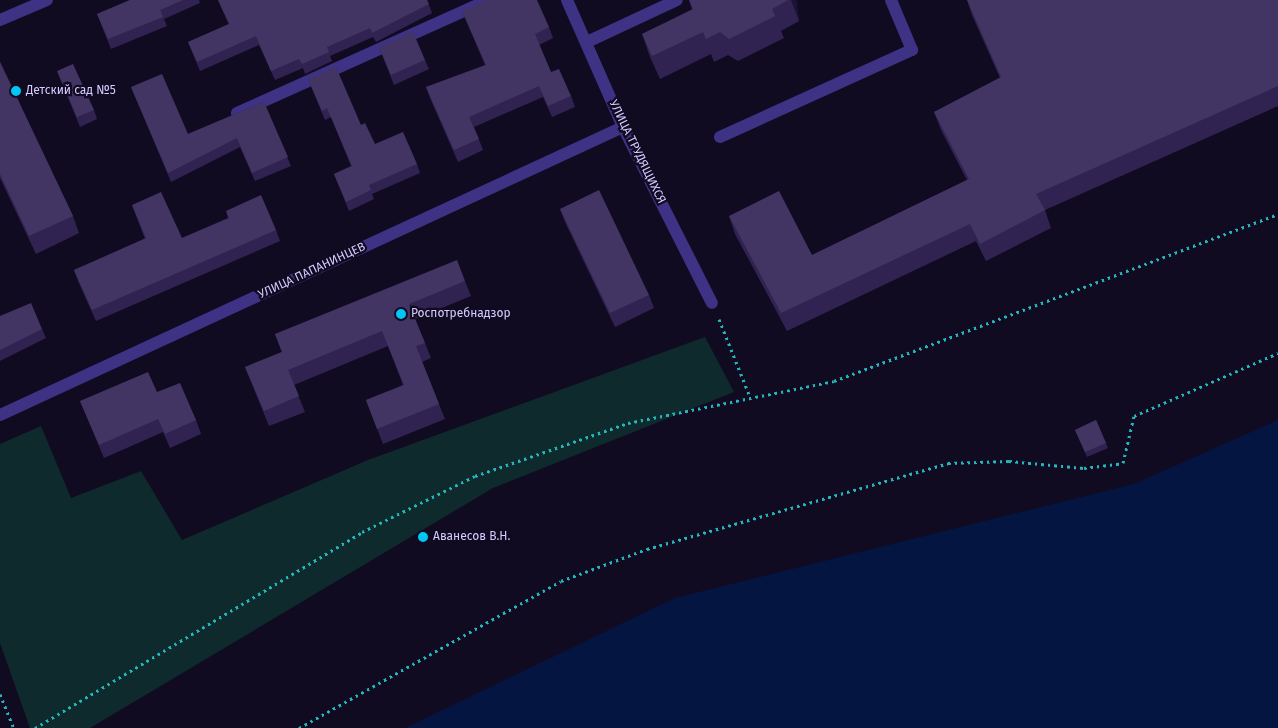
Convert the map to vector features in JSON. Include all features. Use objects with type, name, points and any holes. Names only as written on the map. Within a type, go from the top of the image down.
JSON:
[{"type":"street","points":[[0,20],[47,0]]},
{"type":"street","points":[[237,113],[489,0]]},
{"type":"street","name":"УЛИЦА ТРУДЯЩИХСЯ","points":[[567,0],[623,127],[712,302]]},
{"type":"street","points":[[587,42],[677,0]]},
{"type":"street","points":[[720,137],[912,50],[891,0]]},
{"type":"street","name":"УЛИЦА ПАПАНИНЦЕВ","points":[[0,415],[623,127]]},
{"type":"path","points":[[35,728],[362,532],[475,476],[628,422],[834,382],[1278,214]]},
{"type":"path","points":[[712,302],[750,397]]},
{"type":"path","points":[[299,728],[561,581],[647,548],[948,463],[1009,460],[1084,468],[1123,463],[1134,416],[1278,354]]},
{"type":"path","points":[[0,694],[14,728]]},
{"type":"green space","points":[[705,337],[734,392],[493,488],[90,728],[30,728],[0,643],[0,444],[41,426],[71,498],[141,471],[182,540],[368,460]]},
{"type":"water","points":[[1278,420],[1278,728],[405,728],[675,598],[1134,484]]},
{"type":"building","points":[[130,0],[183,0],[160,10],[163,17],[108,39],[97,14]]},
{"type":"building","points":[[218,0],[427,0],[429,4],[372,33],[370,28],[327,47],[329,52],[302,64],[299,59],[271,71],[256,36],[197,62],[188,42],[229,24]]},
{"type":"building","points":[[486,0],[537,0],[549,27],[535,34],[551,72],[559,69],[571,96],[548,106],[539,86],[469,117],[479,139],[454,150],[426,87],[486,65],[462,11]]},
{"type":"building","points":[[689,0],[788,0],[772,9],[775,16],[729,39],[720,32],[706,39],[703,32],[652,56],[642,34],[693,9]]},
{"type":"building","points":[[967,0],[1278,0],[1278,86],[1036,194],[1045,210],[980,244],[970,224],[781,313],[729,216],[779,191],[812,255],[969,179],[934,112],[1001,77]]},
{"type":"building","points":[[413,32],[425,60],[391,75],[379,47]]},
{"type":"building","points":[[0,62],[73,216],[29,236],[0,174]]},
{"type":"building","points":[[73,64],[94,110],[77,117],[57,71]]},
{"type":"building","points":[[336,67],[361,125],[365,123],[375,144],[403,132],[417,164],[369,185],[371,190],[346,202],[334,174],[352,166],[327,108],[322,111],[308,79]]},
{"type":"building","points":[[162,74],[188,134],[264,102],[288,157],[252,173],[237,138],[168,173],[131,87]]},
{"type":"building","points":[[599,190],[649,295],[610,313],[560,209]]},
{"type":"building","points":[[161,192],[182,238],[229,218],[226,211],[261,195],[276,230],[92,310],[74,270],[146,238],[132,205]]},
{"type":"building","points":[[457,260],[465,281],[409,304],[425,343],[416,346],[439,404],[377,429],[366,400],[404,385],[382,331],[288,370],[299,396],[264,411],[245,367],[282,352],[275,334]]},
{"type":"building","points":[[31,303],[42,329],[0,350],[0,316]]},
{"type":"building","points":[[148,372],[157,392],[180,383],[196,420],[165,434],[158,419],[99,445],[80,401]]},
{"type":"building","points":[[1096,420],[1106,443],[1085,452],[1075,430]]},
{"type":"place","name":"Детский сад №5","points":[[16,91]]},
{"type":"place","name":"Роспотребнадзор","points":[[401,314]]},
{"type":"place","name":"Аванесов В.Н.","points":[[423,537]]}]
